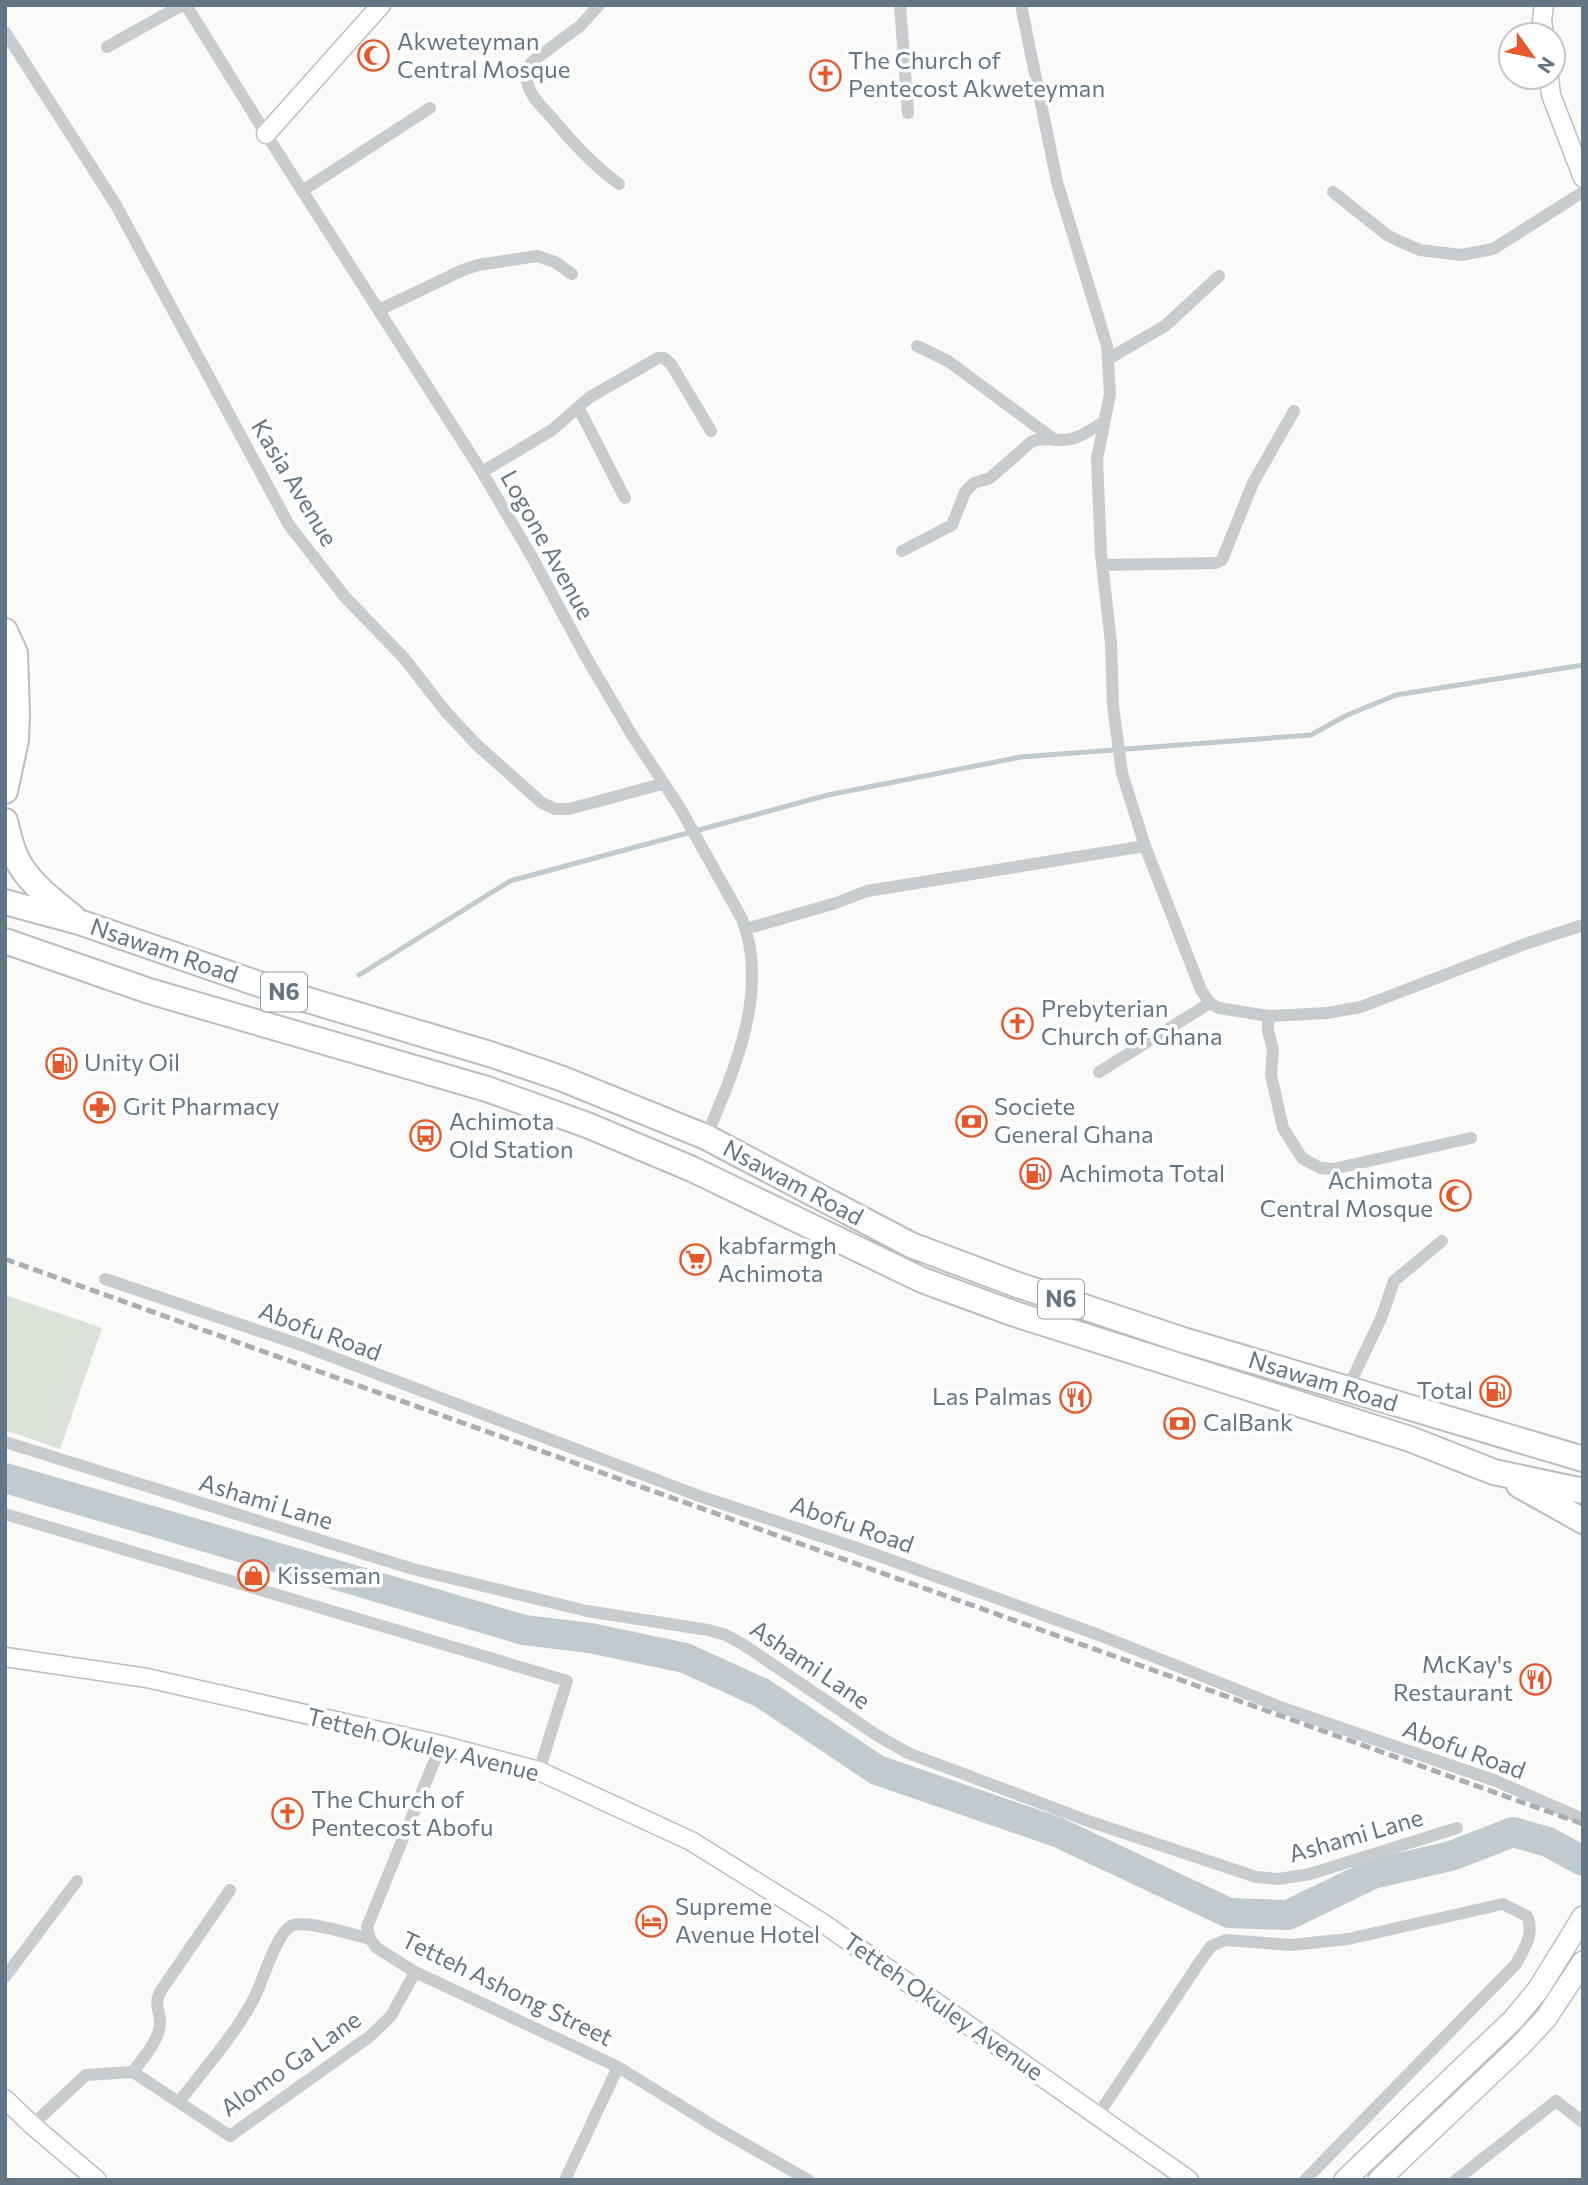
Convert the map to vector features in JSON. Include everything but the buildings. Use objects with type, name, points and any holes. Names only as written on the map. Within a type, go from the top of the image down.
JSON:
[{"type":"highway","points":[[5,631],[15,653],[17,715],[16,740],[5,791]]},
{"type":"highway","points":[[5,821],[15,855],[22,866],[51,899],[79,922]]},
{"type":"highway","name":"Nsawam Road","points":[[5,902],[79,922],[291,995],[493,1055],[563,1079],[706,1137],[911,1245],[1067,1301],[1183,1340],[1583,1460]]},
{"type":"highway","name":"Nsawam Road","points":[[5,941],[149,991],[487,1089],[587,1125],[692,1169],[922,1280],[1028,1318],[1410,1438],[1494,1472],[1583,1492]]},
{"type":"highway","points":[[692,1169],[706,1137]]},
{"type":"highway","points":[[1494,1472],[1583,1521]]},
{"type":"main road","points":[[1345,2180],[1513,2020],[1538,1990],[1583,1917]]},
{"type":"main road","points":[[1379,2180],[1520,2046],[1546,2018],[1583,1962]]},
{"type":"street","points":[[107,47],[184,5]]},
{"type":"street","name":"Logone Avenue","points":[[184,5],[482,472],[586,657],[680,808],[746,929],[752,970],[748,1011],[736,1061],[706,1137]]},
{"type":"street","points":[[266,134],[381,5]]},
{"type":"street","points":[[599,5],[580,26],[533,61],[527,68],[526,75],[531,93],[573,144],[619,184]]},
{"type":"street","points":[[900,5],[908,113]]},
{"type":"street","points":[[1021,5],[1057,182],[1107,346],[1110,394],[1097,459],[1113,706],[1122,773],[1145,846],[1202,990],[1210,1003],[1219,1008],[1268,1016],[1327,1013],[1362,1007],[1525,944],[1583,925]]},
{"type":"street","name":"Kasia Avenue","points":[[5,32],[116,205],[289,525],[345,597],[404,658],[446,712],[477,745],[542,803],[555,809],[569,810],[663,784]]},
{"type":"street","points":[[1551,91],[1583,178]]},
{"type":"street","points":[[302,191],[430,108]]},
{"type":"street","points":[[1333,192],[1387,235],[1399,241],[1420,250],[1461,255],[1493,249],[1583,192]]},
{"type":"street","points":[[379,310],[478,265],[537,256],[555,262],[572,274]]},
{"type":"street","points":[[1108,359],[1166,326],[1219,276]]},
{"type":"street","points":[[917,346],[948,361],[1055,440]]},
{"type":"street","points":[[482,472],[552,430],[590,397],[651,360],[664,358],[671,364],[711,431]]},
{"type":"street","points":[[578,407],[625,498]]},
{"type":"street","points":[[1102,565],[1216,563],[1222,560],[1253,483],[1294,411]]},
{"type":"street","points":[[902,551],[952,525],[965,492],[974,483],[990,478],[1031,442],[1038,439],[1078,438],[1104,422]]},
{"type":"street","points":[[746,929],[836,903],[867,891],[1145,846]]},
{"type":"street","points":[[1099,1072],[1210,1003]]},
{"type":"street","points":[[1268,1016],[1268,1031],[1273,1050],[1271,1074],[1283,1128],[1302,1158],[1320,1168],[1333,1168],[1471,1138]]},
{"type":"street","points":[[1347,1390],[1382,1316],[1394,1281],[1442,1241]]},
{"type":"street","name":"Abofu Road","points":[[105,1279],[300,1345],[702,1497],[858,1548],[1099,1635],[1283,1708],[1496,1781],[1583,1819]]},
{"type":"street","name":"Ashami Lane","points":[[5,1442],[413,1569],[587,1611],[726,1635],[908,1753],[1091,1822],[1256,1877],[1279,1879],[1310,1874],[1457,1828]]},
{"type":"street","points":[[5,1514],[567,1681],[539,1772]]},
{"type":"street","name":"Tetteh Okuley Avenue","points":[[5,1657],[147,1678],[441,1745],[539,1772],[691,1841],[827,1926],[1189,2180]]},
{"type":"street","name":"Tetteh Ashong Street","points":[[441,1745],[367,1927],[370,1939],[377,1948],[415,1972],[618,2067],[808,2180]]},
{"type":"street","points":[[5,1977],[77,1881]]},
{"type":"street","points":[[32,2125],[86,2075],[133,2072],[158,2035],[160,2020],[156,2007],[160,1992],[230,1890]]},
{"type":"street","points":[[1098,2115],[1199,1963],[1211,1947],[1226,1940],[1291,1945],[1348,1939],[1503,1904],[1527,1916],[1531,1925],[1529,1939],[1516,1964],[1305,2180]]},
{"type":"street","points":[[179,2102],[245,2014],[280,1938],[290,1926],[302,1923],[370,1939]]},
{"type":"street","name":"Alomo Ga Lane","points":[[133,2072],[230,2136],[369,2037],[391,2016],[415,1972]]},
{"type":"street","points":[[565,2180],[618,2067]]},
{"type":"street","points":[[5,2099],[97,2180]]},
{"type":"street","points":[[1456,2180],[1556,2101],[1583,2122]]},
{"type":"shaded area","points":[[5,1295],[102,1328],[60,1449],[5,1430]]},
{"type":"waterway","points":[[359,975],[510,881],[828,795],[1021,757],[1311,735],[1345,716],[1396,695],[1583,665]]},
{"type":"waterway","points":[[5,1478],[524,1630],[590,1638],[685,1658],[762,1693],[877,1770],[1057,1832],[1229,1913],[1288,1915],[1373,1874],[1451,1856],[1513,1832],[1548,1842],[1583,1861]]},
{"type":"railway","points":[[5,1259],[1583,1824]]},
{"type":"place","name":"Akweteyman Central Mosque","points":[[374,56]]},
{"type":"place","name":"The Church of Pentecost Akweteyman","points":[[825,75]]},
{"type":"place","name":"Prebyterian Church of Ghana","points":[[1018,1023]]},
{"type":"place","name":"Unity Oil","points":[[61,1063]]},
{"type":"place","name":"Grit Pharmacy","points":[[100,1107]]},
{"type":"place","name":"Societe General Ghana","points":[[971,1121]]},
{"type":"place","name":"Achimota Old Station","points":[[426,1136]]},
{"type":"place","name":"Achimota Total","points":[[1036,1174]]},
{"type":"place","name":"Achimota Central Mosque","points":[[1456,1195]]},
{"type":"place","name":"kabfarmgh Achimota","points":[[695,1260]]},
{"type":"place","name":"Total","points":[[1496,1391]]},
{"type":"place","name":"Las Palmas","points":[[1075,1397]]},
{"type":"place","name":"CalBank","points":[[1180,1423]]},
{"type":"place","name":"Kisseman","points":[[254,1576]]},
{"type":"place","name":"McKay's Restaurant","points":[[1536,1679]]},
{"type":"place","name":"The Church of Pentecost Abofu","points":[[288,1814]]},
{"type":"place","name":"Supreme Avenue Hotel","points":[[652,1921]]}]
